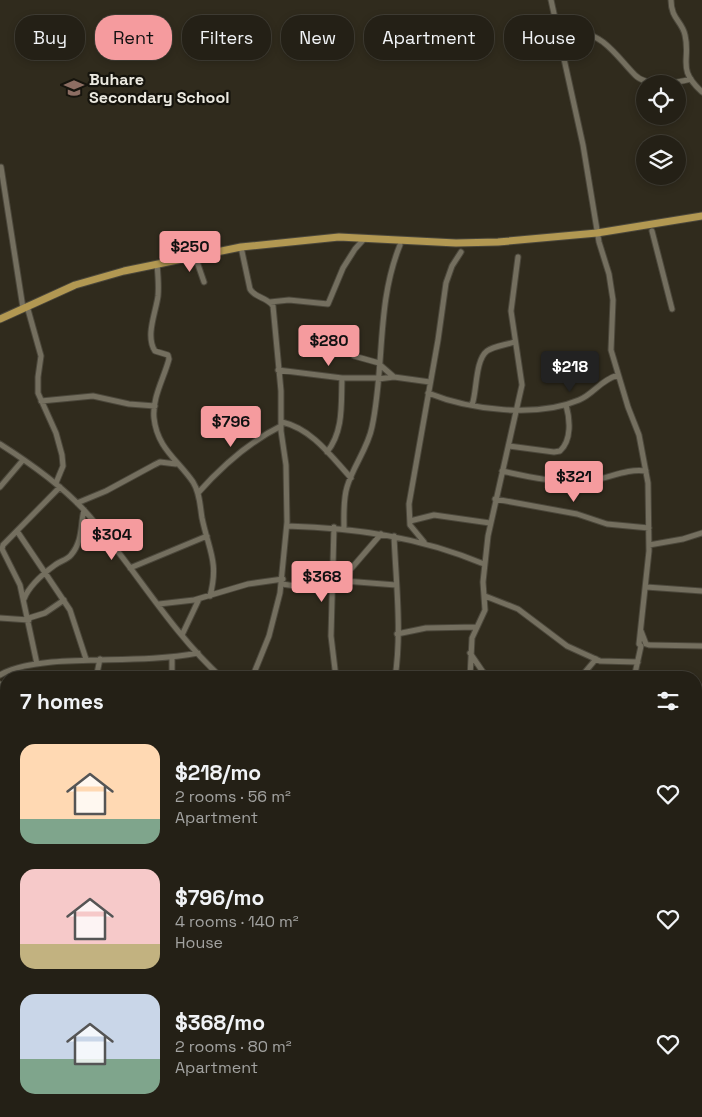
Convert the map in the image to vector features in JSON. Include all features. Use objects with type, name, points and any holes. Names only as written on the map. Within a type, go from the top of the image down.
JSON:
[{"type":"main road","points":[[0,319],[75,285],[124,271],[241,247],[339,237],[462,243],[598,233],[702,216]]},
{"type":"street","points":[[551,0],[554,15]]},
{"type":"street","points":[[671,0],[675,19],[685,32],[684,59],[690,79],[702,92]]},
{"type":"street","points":[[594,38],[601,41],[622,58],[635,76],[642,80],[681,82],[690,79]]},
{"type":"street","points":[[564,60],[583,145],[598,233],[612,288],[612,350],[618,375],[639,435],[646,471],[649,545],[646,587],[639,626],[639,644],[641,646],[636,671]]},
{"type":"street","points":[[1,166],[25,307],[41,356],[38,382],[41,401],[56,433],[63,466],[58,485],[1,549],[20,585],[29,619],[37,664]]},
{"type":"street","points":[[652,231],[672,309]]},
{"type":"street","points":[[241,247],[252,293],[270,302],[289,300],[328,304],[343,268],[355,249],[365,238]]},
{"type":"street","points":[[344,529],[345,496],[372,429],[385,292],[391,266],[400,246]]},
{"type":"street","points":[[424,542],[413,532],[408,504],[446,283],[452,266],[461,252]]},
{"type":"street","points":[[195,256],[204,282]]},
{"type":"street","points":[[470,671],[470,653],[477,627],[485,610],[484,564],[490,523],[522,385],[510,311],[518,257]]},
{"type":"street","points":[[157,264],[159,284],[152,320],[152,343],[155,351],[168,355],[169,360],[155,406],[154,417],[162,444],[176,464],[193,482],[198,493],[214,568],[210,596]]},
{"type":"street","points":[[255,671],[268,636],[283,582],[287,526],[286,465],[275,318],[270,302]]},
{"type":"street","points":[[472,405],[484,354],[488,350],[514,342]]},
{"type":"street","points":[[354,356],[379,364],[394,377]]},
{"type":"street","points":[[278,370],[342,378],[394,377],[430,382]]},
{"type":"street","points":[[428,393],[472,405],[542,410],[566,405],[585,397],[600,383],[618,375]]},
{"type":"street","points":[[327,452],[333,444],[339,429],[342,378]]},
{"type":"street","points":[[41,401],[93,396],[128,404],[155,406]]},
{"type":"street","points":[[509,446],[554,452],[560,451],[566,441],[569,426],[566,405]]},
{"type":"street","points":[[198,493],[218,470],[247,447],[282,424],[301,428],[351,478]]},
{"type":"street","points":[[0,444],[58,485],[84,510],[182,635],[213,671]]},
{"type":"street","points":[[0,487],[23,460]]},
{"type":"street","points":[[77,503],[106,491],[160,462],[176,464]]},
{"type":"street","points":[[502,471],[574,481],[599,479],[638,470],[646,471]]},
{"type":"street","points":[[495,499],[577,514],[607,524],[649,528]]},
{"type":"street","points":[[24,600],[27,591],[56,564],[68,558],[75,549],[82,531],[84,510]]},
{"type":"street","points":[[410,521],[434,515],[490,523]]},
{"type":"street","points":[[287,526],[334,527],[394,536],[424,542],[484,564]]},
{"type":"street","points":[[334,527],[331,649],[335,671]]},
{"type":"street","points":[[17,531],[47,572],[74,618],[86,659]]},
{"type":"street","points":[[649,545],[683,539],[702,532]]},
{"type":"street","points":[[349,580],[350,570],[381,534]]},
{"type":"street","points":[[130,568],[207,536]]},
{"type":"street","points":[[394,536],[397,634],[396,671]]},
{"type":"street","points":[[159,604],[199,599],[248,584],[283,582],[302,587],[332,581],[349,580],[396,585]]},
{"type":"street","points":[[646,587],[702,591]]},
{"type":"street","points":[[485,596],[518,609],[567,646],[596,659],[604,662],[638,662]]},
{"type":"street","points":[[182,635],[199,599]]},
{"type":"street","points":[[0,618],[29,619],[45,613],[64,600]]},
{"type":"street","points":[[639,626],[646,644],[702,646]]},
{"type":"street","points":[[397,634],[426,628],[477,627]]},
{"type":"street","points":[[6,671],[37,664],[86,659],[172,658],[198,653]]},
{"type":"street","points":[[470,653],[484,671]]},
{"type":"street","points":[[172,658],[172,671]]},
{"type":"street","points":[[97,671],[100,659]]},
{"type":"street","points":[[586,671],[596,659]]},
{"type":"place","name":"Buhare Secondary School","points":[[74,88]]}]
